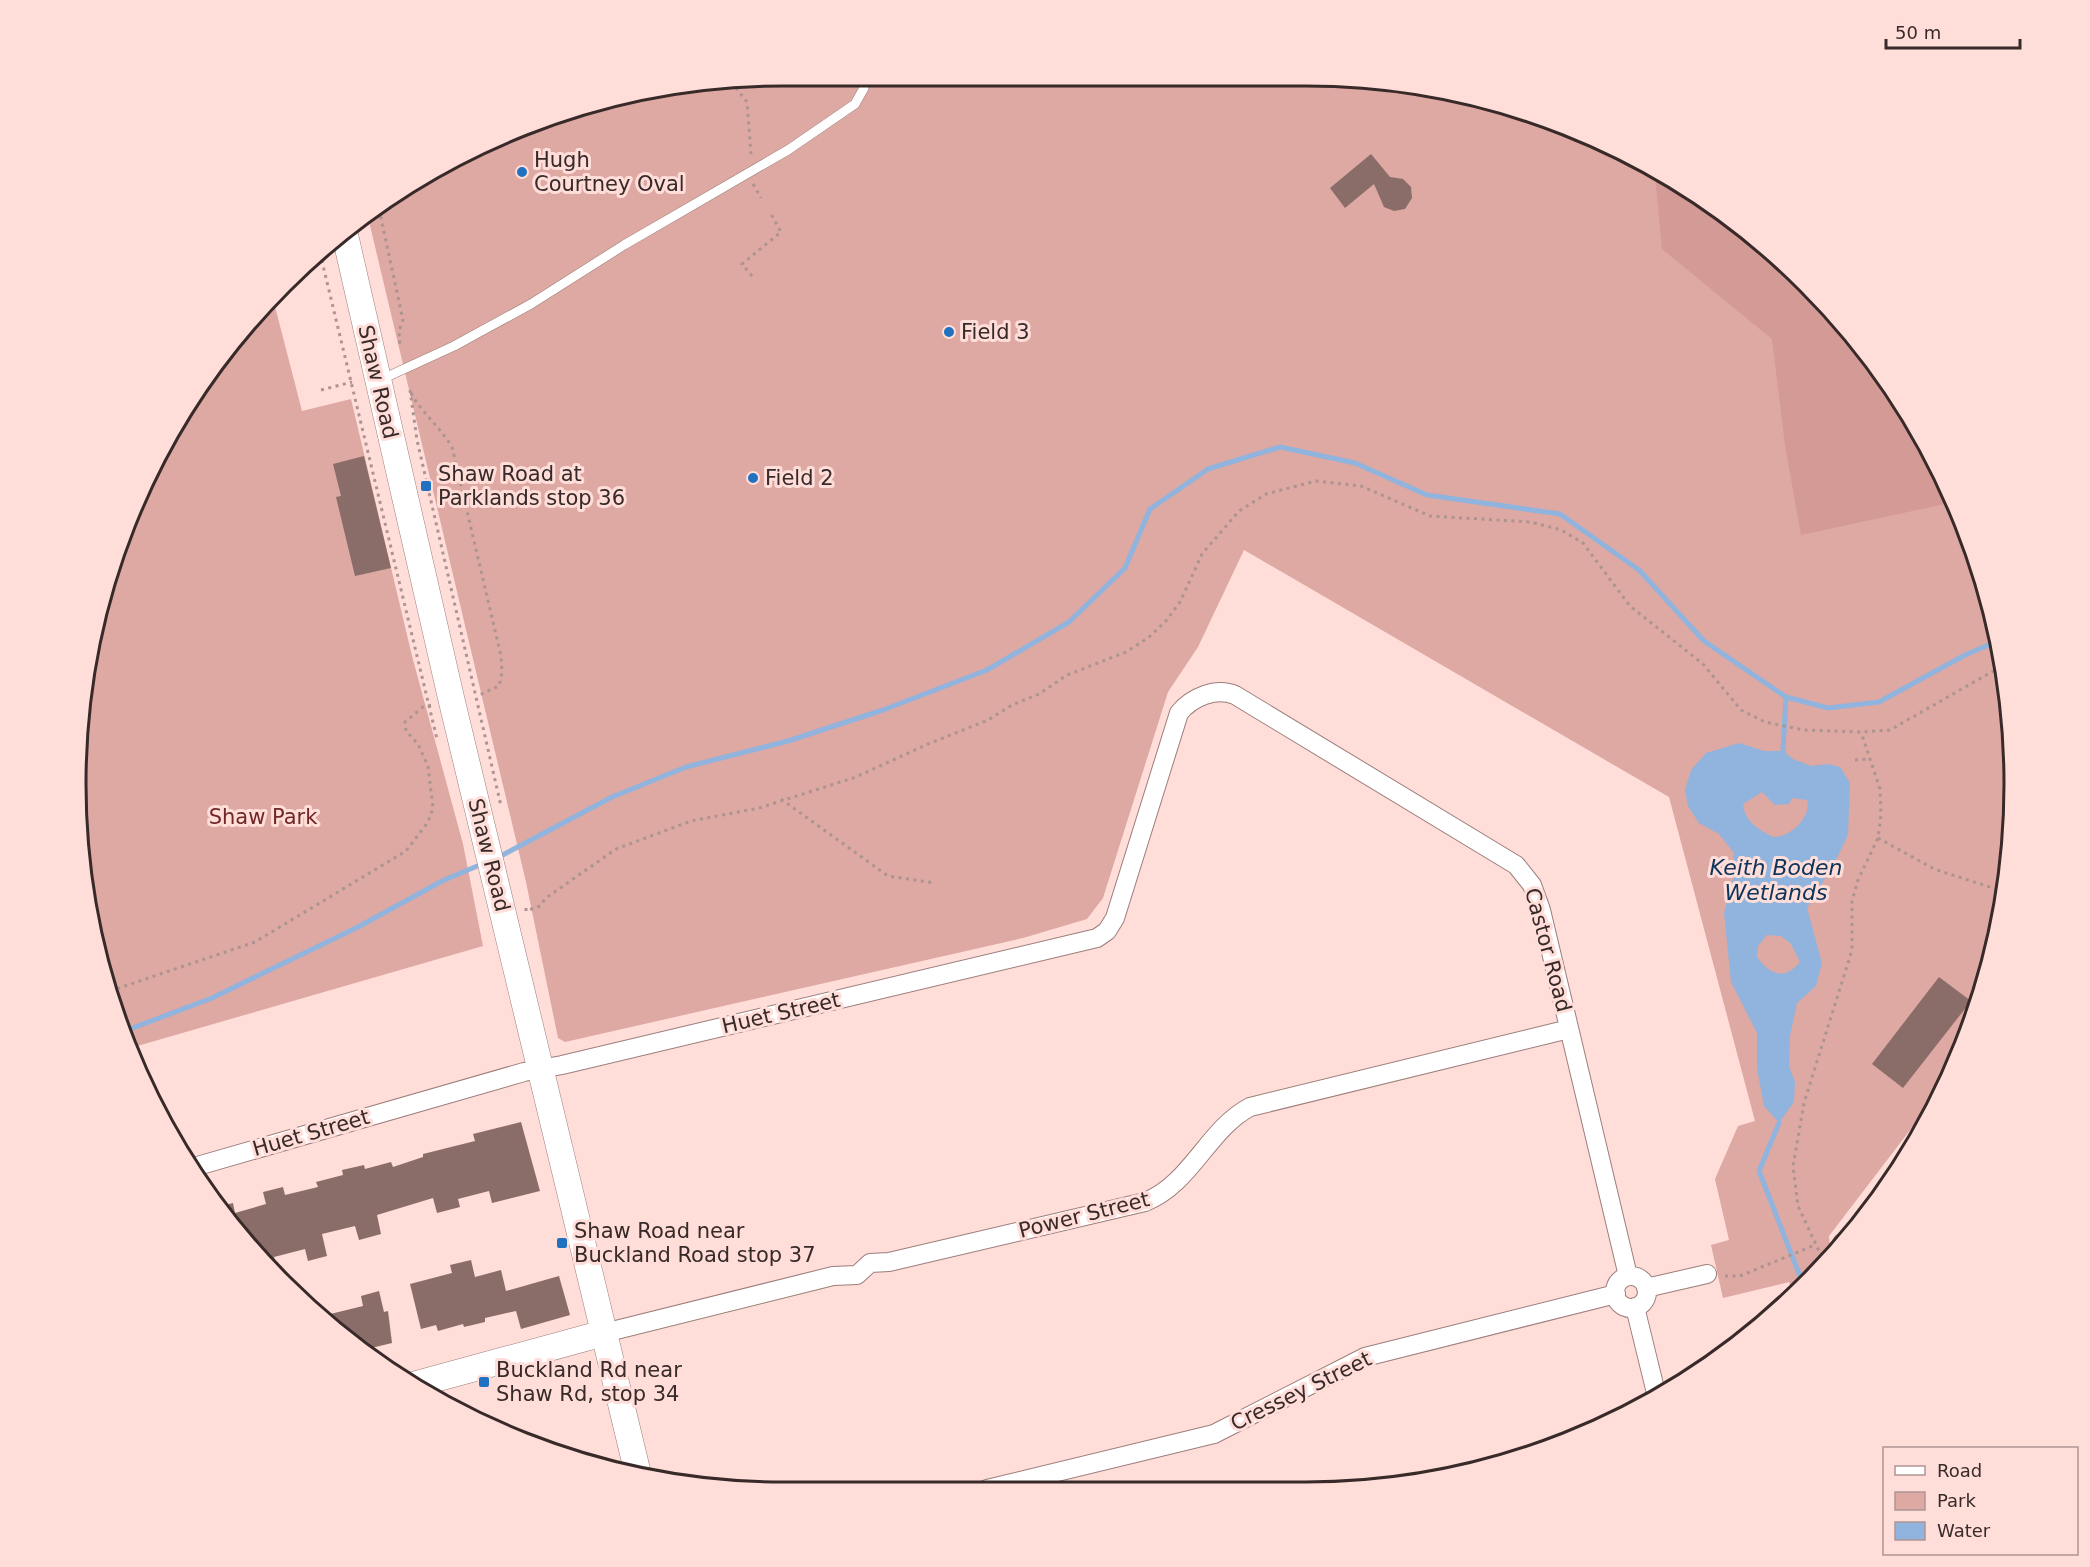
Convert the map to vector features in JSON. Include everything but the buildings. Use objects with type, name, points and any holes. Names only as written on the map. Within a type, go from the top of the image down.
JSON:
[{"type":"street","name":"Shaw Road","points":[[346,240],[378,381],[491,812],[498,894],[636,1465]]},
{"type":"street","name":"Castor Road","points":[[1213,692],[1235,695],[1523,871],[1539,903],[1628,1276]]},
{"type":"street","name":"Huet Street","points":[[200,1165],[540,1069],[1008,960],[1102,935],[1115,918],[1179,713],[1185,706],[1213,692]]},
{"type":"street","name":"Power Street","points":[[604,1333],[833,1276],[857,1275],[870,1263],[889,1263],[1144,1202],[1166,1192],[1234,1118],[1250,1107],[1569,1029]]},
{"type":"street","points":[[1646,1288],[1707,1274]]},
{"type":"street","points":[[1628,1276],[1641,1280],[1646,1288],[1643,1302],[1635,1307],[1624,1306],[1616,1294],[1619,1281],[1628,1276]]},
{"type":"street","name":"Cressey Street","points":[[1016,1482],[1214,1434],[1365,1357],[1616,1294]]},
{"type":"street","points":[[1635,1307],[1655,1388]]},
{"type":"street","points":[[425,1383],[604,1333]]},
{"type":"lane","points":[[378,381],[454,346],[531,304],[624,245],[788,150],[855,104],[864,86]]},
{"type":"path","points":[[735,87],[747,102],[752,155],[746,158]]},
{"type":"path","points":[[753,182],[762,198]]},
{"type":"path","points":[[752,276],[742,264],[781,232],[770,212]]},
{"type":"path","points":[[380,215],[403,320],[399,331],[400,347]]},
{"type":"path","points":[[322,260],[438,743]]},
{"type":"path","points":[[321,390],[352,382]]},
{"type":"path","points":[[476,696],[499,686],[502,673],[501,656],[452,447],[441,430],[419,407],[410,390],[417,440],[476,696],[491,812]]},
{"type":"path","points":[[524,901],[526,911],[540,906],[546,898],[615,849],[690,821],[759,808],[781,799],[856,777],[988,720],[1012,705],[1039,694],[1066,675],[1126,652],[1148,638],[1166,621],[1180,602],[1202,554],[1239,511],[1266,494],[1316,480],[1361,486],[1430,516],[1531,522],[1561,530],[1583,543],[1630,606],[1703,664],[1741,710],[1765,722],[1803,730],[1861,732],[1868,729],[1890,730],[1995,670]]},
{"type":"path","points":[[117,989],[255,942],[406,851],[428,822],[433,808],[428,766],[418,744],[406,731],[405,722],[412,713],[436,705]]},
{"type":"path","points":[[1820,1255],[1798,1206],[1793,1166],[1804,1103],[1852,950],[1852,901],[1858,880],[1878,838],[1881,815],[1880,789],[1868,759],[1861,732]]},
{"type":"path","points":[[1855,760],[1868,759]]},
{"type":"path","points":[[781,799],[888,876],[935,883]]},
{"type":"path","points":[[1878,838],[1934,869],[1996,889]]},
{"type":"path","points":[[1707,1274],[1730,1277],[1749,1272],[1815,1245]]},
{"type":"green space","points":[[784,86],[1352,87],[1398,91],[1487,109],[1574,139],[1615,157],[1694,203],[1767,259],[1831,323],[1887,396],[1933,475],[1951,516],[1981,603],[1999,692],[2004,784],[1999,875],[1981,964],[1951,1051],[1933,1092],[1917,1121],[1829,1236],[1830,1245],[1800,1277],[1790,1286],[1789,1282],[1723,1298],[1711,1245],[1729,1240],[1715,1179],[1738,1126],[1755,1121],[1669,797],[1244,550],[1198,647],[1168,692],[1103,898],[1087,919],[1023,938],[565,1042],[558,1038],[526,882],[369,222],[434,179],[516,139],[603,109],[692,91]]},
{"type":"green space","name":"Shaw Park","points":[[275,306],[302,411],[351,399],[412,656],[463,844],[483,946],[137,1046],[123,1008],[109,964],[99,920],[91,875],[87,829],[87,738],[91,692],[99,647],[109,603],[123,559],[157,475],[203,396],[230,359]]},
{"type":"shaded area","points":[[1655,179],[1694,203],[1767,259],[1831,323],[1887,396],[1933,475],[1946,504],[1801,535],[1785,445],[1772,339],[1662,249]]},
{"type":"water","name":"Keith Boden Wetlands","points":[[1739,743],[1764,751],[1783,751],[1793,759],[1811,766],[1828,764],[1840,767],[1850,783],[1848,835],[1835,862],[1807,908],[1822,963],[1816,986],[1797,1003],[1790,1036],[1789,1066],[1795,1082],[1794,1102],[1779,1123],[1764,1106],[1757,1069],[1757,1033],[1731,982],[1724,913],[1733,879],[1734,853],[1719,834],[1699,823],[1688,806],[1685,790],[1691,770],[1706,753]],"holes":[[[1762,792],[1775,805],[1789,804],[1792,798],[1807,800],[1808,807],[1803,819],[1793,830],[1780,836],[1773,837],[1757,828],[1746,816],[1743,804]],[[1767,935],[1781,936],[1791,944],[1800,962],[1783,973],[1773,972],[1768,968],[1757,957],[1758,946]]]},
{"type":"waterway","points":[[497,858],[612,797],[686,767],[788,741],[883,710],[987,670],[1069,622],[1125,568],[1150,509],[1208,469],[1280,447],[1355,463],[1427,495],[1560,514],[1639,570],[1704,641],[1786,697],[1828,708],[1879,702],[1965,655],[1990,644]]},
{"type":"waterway","points":[[1783,751],[1786,697]]},
{"type":"waterway","points":[[131,1029],[212,998],[358,927],[442,881],[482,864]]},
{"type":"waterway","points":[[1779,1123],[1759,1171],[1800,1277]]},
{"type":"place","name":"Hugh Courtney Oval","points":[[522,172]]},
{"type":"place","name":"Field 3","points":[[949,332]]},
{"type":"place","name":"Field 2","points":[[753,478]]},
{"type":"place","name":"Shaw Road at Parklands stop 36","points":[[426,486]]},
{"type":"place","name":"Shaw Road near Buckland Road stop 37","points":[[562,1243]]},
{"type":"place","name":"Buckland Rd near Shaw Rd, stop 34","points":[[484,1382]]}]
